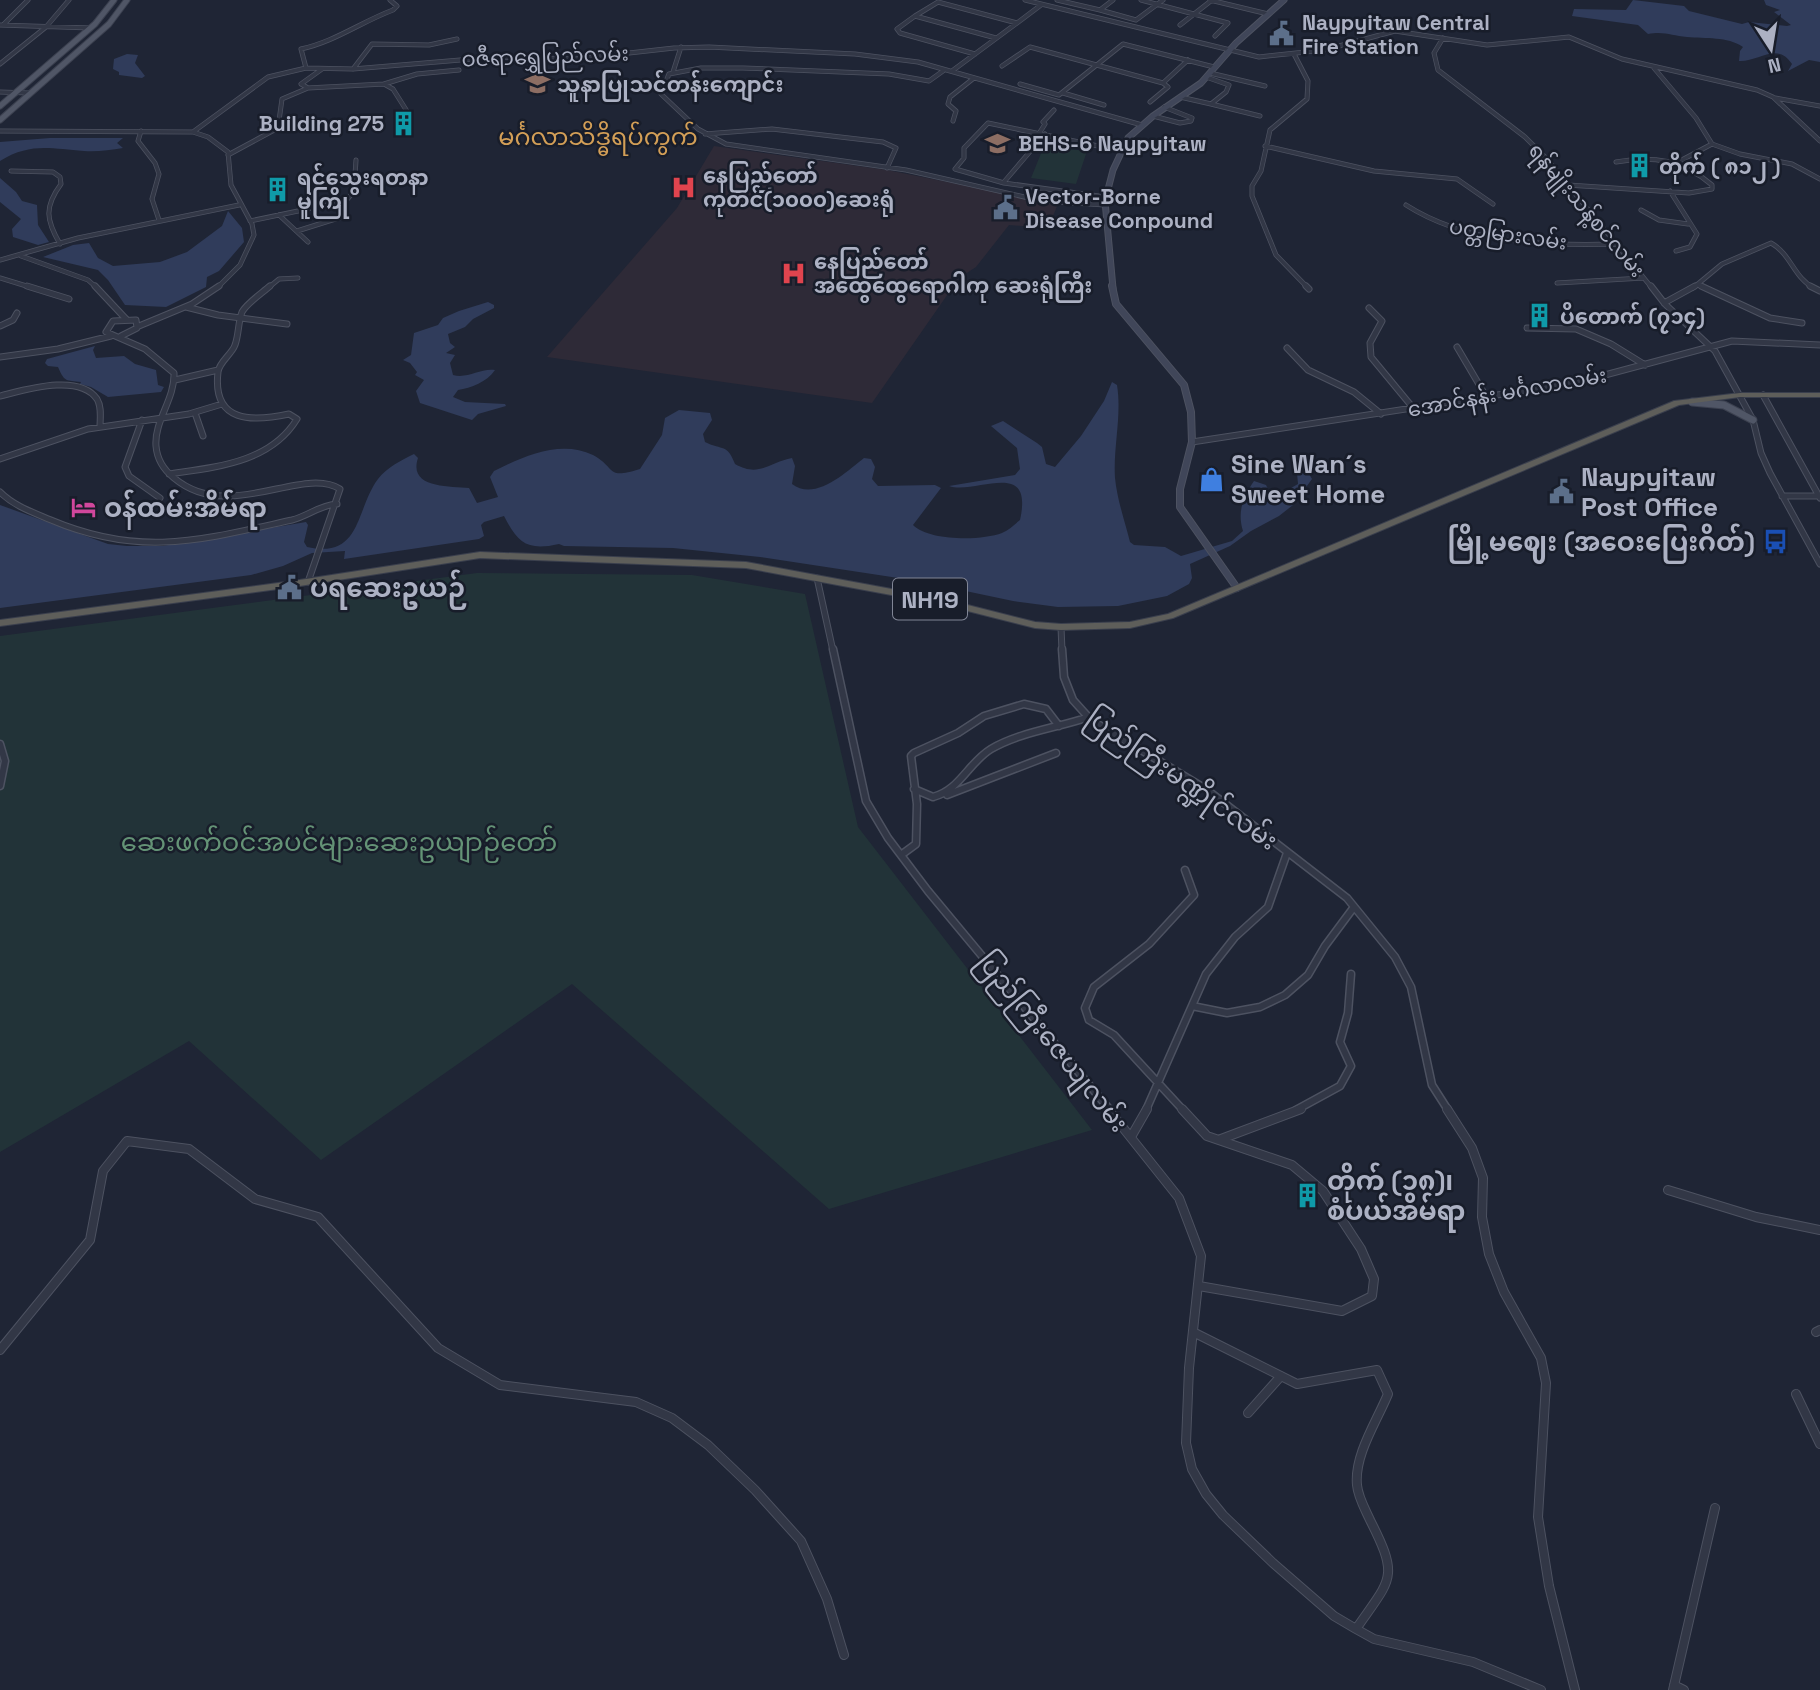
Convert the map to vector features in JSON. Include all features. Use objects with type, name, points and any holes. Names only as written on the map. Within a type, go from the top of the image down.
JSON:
[{"type":"highway","name":"NH19","points":[[0,623],[308,582],[480,555],[746,565],[940,601],[1035,625],[1061,627],[1151,622],[1653,411],[1683,402],[1740,395],[1820,395]]},
{"type":"main road","points":[[0,106],[90,28],[114,0]]},
{"type":"main road","points":[[0,120],[109,24],[127,0]]},
{"type":"main road","points":[[1237,588],[1180,507],[1180,489],[1192,442],[1191,412],[1184,385],[1116,304],[1111,281],[1105,205],[1113,170],[1128,138],[1210,72],[1284,0]]},
{"type":"main road","points":[[1683,402],[1724,404],[1744,412],[1753,420]]},
{"type":"street","points":[[1,26],[28,0]]},
{"type":"street","points":[[0,64],[46,27],[69,0]]},
{"type":"street","points":[[306,68],[301,49],[317,47],[361,22],[393,10],[397,6],[390,0]]},
{"type":"street","points":[[1024,0],[1259,57],[1324,50],[1395,31],[1507,45],[1548,37],[1569,37],[1622,59],[1757,90],[1775,98],[1820,106]]},
{"type":"street","points":[[1057,0],[1136,20]]},
{"type":"street","points":[[1100,10],[1113,0]]},
{"type":"street","points":[[1141,0],[1228,23],[1228,26],[1215,36]]},
{"type":"street","points":[[1130,25],[1163,0]]},
{"type":"street","points":[[1180,25],[1211,0],[1268,14]]},
{"type":"street","points":[[975,54],[897,31],[938,2],[1017,23]]},
{"type":"street","points":[[952,71],[1041,5]]},
{"type":"street","points":[[915,16],[996,38]]},
{"type":"street","points":[[1,26],[90,28]]},
{"type":"street","name":"ရန်မျိုးသန့်စင်လမ်း","points":[[1443,38],[1437,44],[1434,56],[1437,70],[1525,137],[1664,303],[1711,347],[1753,420],[1761,453],[1820,565]]},
{"type":"street","points":[[353,69],[372,44],[429,45],[457,39]]},
{"type":"street","points":[[1020,84],[1059,95],[1123,44],[1188,60],[1229,85],[1226,92],[1211,104]]},
{"type":"street","points":[[673,72],[681,47]]},
{"type":"street","name":"ဝဇီရာရွှေပြည်လမ်း","points":[[193,132],[268,77],[306,68],[353,69],[496,57],[575,59],[681,47],[855,54],[918,62],[1142,125]]},
{"type":"street","points":[[1002,66],[1030,47],[1163,83],[1168,87],[1150,102]]},
{"type":"street","points":[[1294,54],[1308,80],[1307,99],[1269,130],[1261,171],[1252,186],[1255,208],[1282,263],[1309,289]]},
{"type":"street","points":[[1163,83],[1188,60]]},
{"type":"street","points":[[308,88],[301,85],[324,67]]},
{"type":"street","points":[[1654,67],[1696,118],[1712,144],[1735,152],[1778,158],[1798,164],[1820,179]]},
{"type":"street","points":[[943,71],[929,81],[893,76],[732,69],[673,72],[669,74],[661,94],[674,109],[705,134],[726,144],[887,168],[1032,199],[1105,205]]},
{"type":"street","points":[[278,128],[282,99],[308,88],[384,84],[417,74],[459,71]]},
{"type":"street","points":[[1210,72],[1265,86]]},
{"type":"street","points":[[953,121],[956,111],[948,104],[950,97],[974,78]]},
{"type":"street","points":[[384,84],[393,89],[410,116]]},
{"type":"street","points":[[0,92],[29,93]]},
{"type":"street","points":[[1063,93],[1104,104]]},
{"type":"street","points":[[1180,97],[1261,116]]},
{"type":"street","points":[[1775,98],[1820,141]]},
{"type":"street","points":[[1153,116],[1180,123],[1191,121],[1187,114],[1164,107]]},
{"type":"street","points":[[1004,182],[1042,133],[1045,124],[1042,122],[1054,110]]},
{"type":"street","points":[[1106,197],[1004,182],[958,172],[955,169],[964,158],[964,148],[988,124],[1122,151]]},
{"type":"street","points":[[228,155],[278,128],[332,126]]},
{"type":"street","points":[[705,134],[739,128],[771,127],[883,142],[896,148],[887,168]]},
{"type":"street","points":[[0,131],[193,132],[219,144],[228,152],[230,181],[239,205],[250,221],[255,240],[247,256],[211,294],[186,307],[136,320],[126,318],[112,309],[98,287],[88,280],[21,256]]},
{"type":"street","points":[[141,131],[138,141],[155,163],[159,174],[152,199],[159,220]]},
{"type":"street","points":[[1678,162],[1712,144]]},
{"type":"street","points":[[1265,146],[1374,171],[1457,179],[1493,204]]},
{"type":"street","points":[[1567,185],[1704,192],[1712,189],[1712,185],[1699,174],[1678,162],[1657,157],[1616,162]]},
{"type":"street","points":[[250,221],[351,198],[356,160]]},
{"type":"street","points":[[11,171],[53,172],[60,177],[61,184],[52,195],[45,213],[46,221],[60,244]]},
{"type":"street","points":[[1670,191],[1688,224],[1697,234],[1690,247],[1676,251]]},
{"type":"street","points":[[0,260],[159,220],[239,205]]},
{"type":"street","name":"ပတ္တမြားလမ်း","points":[[1406,205],[1438,223],[1474,233],[1579,244],[1616,244]]},
{"type":"street","points":[[1641,211],[1659,220],[1688,224]]},
{"type":"street","points":[[279,215],[308,242]]},
{"type":"street","points":[[297,231],[345,216]]},
{"type":"street","points":[[1664,303],[1687,293],[1722,264],[1771,243],[1784,251],[1800,280],[1820,292]]},
{"type":"street","points":[[0,278],[69,299]]},
{"type":"street","points":[[175,380],[218,370],[235,346],[243,310],[279,279],[298,278]]},
{"type":"street","points":[[1557,284],[1643,278]]},
{"type":"street","points":[[1698,285],[1770,318],[1802,323]]},
{"type":"street","points":[[186,307],[218,316],[287,324]]},
{"type":"street","points":[[1368,308],[1382,321],[1369,343],[1371,357],[1414,409]]},
{"type":"street","points":[[112,309],[113,321]]},
{"type":"street","points":[[0,326],[17,317],[17,313]]},
{"type":"street","points":[[0,357],[121,336],[165,314]]},
{"type":"street","points":[[89,341],[113,321],[126,318]]},
{"type":"street","points":[[135,343],[136,320]]},
{"type":"street","points":[[1527,328],[1576,328],[1611,344],[1645,365]]},
{"type":"street","points":[[106,329],[111,336]]},
{"type":"street","points":[[121,336],[135,343],[174,373],[175,380],[155,444],[163,469],[169,474],[187,486],[226,496],[252,495],[302,485],[332,484],[340,489],[308,582]]},
{"type":"street","name":"အောင်နန်း မင်္ဂလာလမ်း","points":[[1192,442],[1575,383],[1732,341],[1820,345]]},
{"type":"street","points":[[1457,347],[1487,398]]},
{"type":"street","points":[[1287,348],[1300,365],[1354,392],[1381,414]]},
{"type":"street","points":[[169,474],[221,466],[250,456],[278,443],[293,428],[297,419],[289,414],[269,419],[236,415],[225,408],[222,404],[218,370]]},
{"type":"street","points":[[0,396],[53,385],[87,390],[97,397],[100,405],[100,427]]},
{"type":"street","points":[[1763,395],[1819,497]]},
{"type":"street","points":[[0,459],[29,453],[83,431],[195,413],[222,404]]},
{"type":"street","points":[[195,413],[203,436]]},
{"type":"street","points":[[142,420],[125,467],[129,476],[160,498]]},
{"type":"street","points":[[0,492],[11,503],[23,508],[103,538],[134,543],[167,542],[295,519],[323,504],[337,504]]},
{"type":"street","points":[[1782,496],[1819,497]]},
{"type":"street","name":"ပြည်ကြီးဇေယျလမ်း","points":[[817,578],[866,801],[901,855],[1055,1041],[1179,1198],[1201,1256],[1185,1418],[1186,1443],[1192,1469],[1206,1494],[1223,1515],[1273,1563],[1335,1616],[1356,1629],[1374,1639],[1473,1662],[1541,1690]]},
{"type":"street","name":"ပြည်ကြီးမဏ္ဍိုင်လမ်း","points":[[1061,627],[1064,677],[1073,700],[1089,717],[1206,789],[1347,898],[1395,957],[1411,987],[1432,1084],[1472,1148],[1482,1178],[1482,1217],[1489,1254],[1504,1292],[1541,1358],[1546,1383],[1538,1517],[1549,1586],[1575,1690]]},
{"type":"street","points":[[901,855],[916,844],[917,804],[911,756],[914,753],[958,733],[984,716],[1024,704],[1046,709],[1059,726]]},
{"type":"street","points":[[933,797],[949,791],[979,757],[992,748],[1089,717]]},
{"type":"street","points":[[0,744],[5,761],[0,786]]},
{"type":"street","points":[[914,789],[933,797],[945,796],[1056,753]]},
{"type":"street","points":[[1131,1137],[1158,1084],[1206,974],[1235,937],[1268,907],[1287,853]]},
{"type":"street","points":[[1185,870],[1194,895],[1149,944],[1094,987],[1085,1008],[1089,1020],[1114,1035],[1207,1136],[1293,1165],[1323,1191],[1361,1249],[1374,1279],[1372,1296],[1342,1311],[1199,1286]]},
{"type":"street","points":[[1192,1006],[1227,1013],[1260,1007],[1284,995],[1308,975],[1325,946],[1354,907]]},
{"type":"street","points":[[1221,1139],[1305,1107],[1340,1086],[1352,1066],[1340,1042],[1348,1013],[1351,974]]},
{"type":"street","points":[[0,1350],[90,1240],[103,1171],[127,1141],[189,1149],[255,1199],[318,1217],[438,1348],[500,1385],[636,1402],[672,1418],[708,1445],[801,1541],[827,1599],[844,1655]]},
{"type":"street","points":[[1668,1190],[1756,1217],[1820,1230]]},
{"type":"street","points":[[1193,1332],[1297,1384],[1377,1370],[1388,1394],[1362,1460],[1357,1485],[1367,1516],[1391,1565],[1390,1579],[1356,1629]]},
{"type":"street","points":[[1248,1413],[1281,1376]]},
{"type":"street","points":[[1796,1394],[1820,1444]]},
{"type":"street","points":[[1684,1690],[1673,1687],[1715,1508]]},
{"type":"shaded area","name":"နေပြည်တော် အထွေထွေရောဂါကု ဆေးရုံကြီး","points":[[714,146],[887,170],[1058,204],[1048,228],[1009,225],[976,267],[959,278],[872,403],[547,357],[677,208]]},
{"type":"green space","points":[[1044,146],[1087,151],[1076,184],[1031,178]]},
{"type":"green space","name":"ဆေးဖက်ဝင်အပင်များဆေးဥယျာဉ်တော်","points":[[477,573],[692,575],[805,594],[858,827],[1092,1130],[829,1209],[572,984],[321,1160],[189,1041],[0,1152],[0,636]]},
{"type":"water","points":[[1633,0],[1684,6],[1689,11],[1742,24],[1749,22],[1787,26],[1791,25],[1774,12],[1780,10],[1766,5],[1764,0],[1820,0],[1820,62],[1809,60],[1788,71],[1792,64],[1780,54],[1767,54],[1739,61],[1743,47],[1730,41],[1664,33],[1648,34],[1638,25],[1572,16],[1574,9],[1626,10]]},
{"type":"water","points":[[127,54],[138,55],[135,63],[145,76],[142,78],[119,75],[119,72],[113,69],[114,59]]},
{"type":"water","points":[[50,138],[123,138],[117,143],[123,148],[94,151],[32,149],[0,161],[0,142]]},
{"type":"water","points":[[0,178],[22,201],[37,205],[38,225],[49,242],[38,245],[13,237],[12,229],[21,219],[0,202]]},
{"type":"water","points":[[228,211],[242,228],[244,242],[219,271],[207,277],[206,287],[166,307],[125,305],[98,270],[43,257],[73,245],[89,243],[98,258],[113,266],[160,262],[187,252],[222,226]]},
{"type":"water","points":[[488,302],[494,305],[494,308],[473,319],[465,327],[448,334],[450,343],[455,347],[446,353],[455,355],[450,363],[453,375],[464,376],[495,370],[478,384],[458,390],[453,397],[465,402],[506,406],[478,414],[472,420],[420,403],[416,391],[424,380],[415,375],[417,372],[410,363],[403,360],[411,355],[414,333],[438,325],[443,318],[459,311]]},
{"type":"water","points":[[95,346],[93,350],[96,358],[124,356],[135,364],[156,370],[158,385],[164,387],[161,392],[108,397],[80,384],[81,382],[67,380],[58,367],[45,363],[47,359]]},
{"type":"water","points":[[1112,382],[1117,385],[1118,397],[1116,486],[1130,542],[1134,545],[1165,547],[1181,556],[1232,541],[1243,531],[1242,505],[1254,481],[1266,485],[1271,495],[1286,503],[1290,500],[1288,495],[1293,493],[1291,488],[1298,484],[1297,473],[1308,472],[1312,479],[1293,505],[1279,516],[1230,546],[1190,564],[1192,578],[1189,584],[1167,596],[1118,606],[1058,607],[1013,601],[918,581],[760,557],[673,548],[559,544],[532,546],[519,539],[504,516],[484,522],[481,525],[484,536],[479,539],[344,559],[345,551],[312,553],[283,566],[251,575],[0,608],[0,505],[108,544],[127,546],[163,546],[306,522],[308,525],[304,542],[307,547],[325,549],[338,546],[348,539],[378,479],[390,467],[414,454],[418,458],[416,468],[424,480],[441,486],[469,488],[477,503],[498,497],[490,477],[494,471],[517,460],[555,449],[593,455],[616,473],[640,469],[662,435],[665,418],[679,410],[710,413],[712,420],[703,434],[705,442],[727,450],[735,464],[743,468],[764,468],[792,458],[795,466],[792,484],[810,490],[830,483],[864,458],[871,459],[875,467],[872,479],[878,486],[935,485],[941,488],[913,525],[943,537],[993,536],[1005,532],[1020,520],[1022,501],[1019,489],[1011,484],[1000,483],[949,486],[1015,475],[1020,469],[1017,448],[991,426],[1003,421],[1042,447],[1046,464],[1055,467],[1081,436],[1104,401]]},
{"type":"place","name":"Naypyitaw Central Fire Station","points":[[1282,34]]},
{"type":"place","name":"သူနာပြုသင်တန်းကျောင်း","points":[[537,84]]},
{"type":"place","name":"Building 275","points":[[404,123]]},
{"type":"place","name":"BEHS-6 Naypyitaw","points":[[998,143]]},
{"type":"place","name":"တိုက် ( ၈၁၂ )","points":[[1639,166]]},
{"type":"place","name":"နေပြည်တော် ကုတင်(၁၀၀၀)ဆေးရုံ","points":[[683,187]]},
{"type":"place","name":"ရင်သွေးရတနာ မူကြို","points":[[277,189]]},
{"type":"place","name":"Vector-Borne Disease Conpound","points":[[1005,208]]},
{"type":"place","name":"နေပြည်တော် အထွေထွေရောဂါကု ဆေးရုံကြီး","points":[[794,273]]},
{"type":"place","name":"ပိတောက် (၇၁၄)","points":[[1540,316]]},
{"type":"place","name":"Sine Wan´s Sweet Home","points":[[1211,479]]},
{"type":"place","name":"Naypyitaw Post Office","points":[[1561,492]]},
{"type":"place","name":"ဝန်ထမ်းအိမ်ရာ","points":[[84,508]]},
{"type":"place","name":"မြို့မဈေး (အဝေးပြေးဂိတ်)","points":[[1775,542]]},
{"type":"place","name":"ပရဆေးဥယဉ်","points":[[290,588]]},
{"type":"place","name":"တိုက် (၁၈)၊ စံပယ်အိမ်ရာ","points":[[1307,1196]]},
{"type":"district","name":"မင်္ဂလာသိဒ္ဓိရပ်ကွက်","points":[[598,136]]}]
